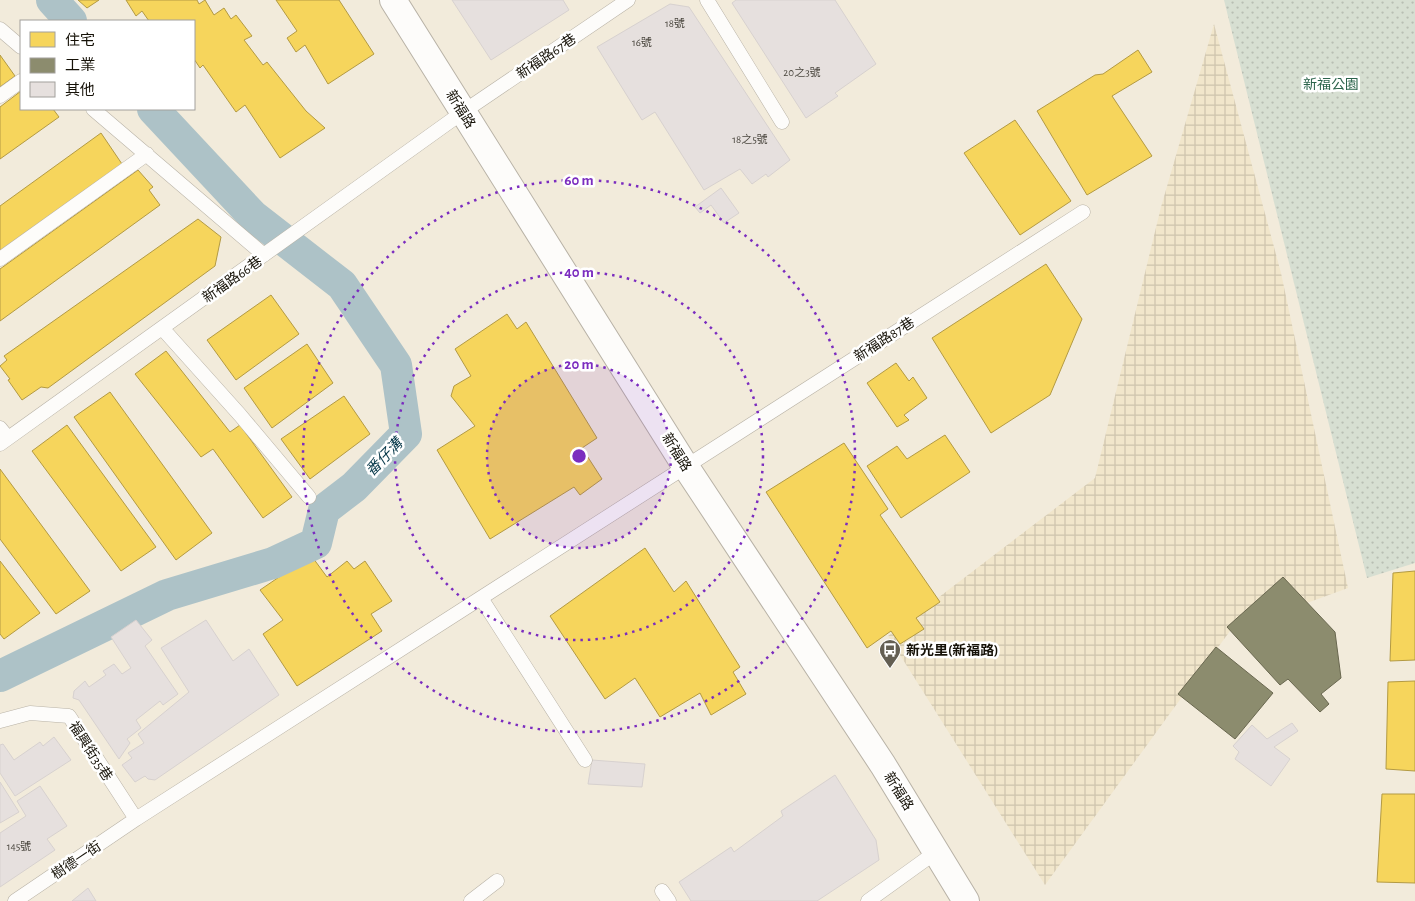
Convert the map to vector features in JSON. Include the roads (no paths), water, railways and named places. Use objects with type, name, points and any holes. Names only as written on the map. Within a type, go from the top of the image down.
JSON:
[{"type":"street","name":"新福路","points":[[392,0],[686,467],[883,765],[966,901]]},
{"type":"lane","name":"新福路67巷","points":[[463,112],[628,0]]},
{"type":"lane","points":[[706,0],[782,122]]},
{"type":"lane","points":[[0,29],[20,46]]},
{"type":"lane","points":[[0,96],[20,82]]},
{"type":"lane","points":[[94,110],[264,256]]},
{"type":"lane","name":"新福路66巷","points":[[3,437],[264,256],[463,112]]},
{"type":"lane","points":[[0,259],[146,154]]},
{"type":"lane","name":"新福路87巷","points":[[481,598],[1083,212]]},
{"type":"lane","points":[[162,328],[240,415],[309,497]]},
{"type":"lane","points":[[481,598],[585,760]]},
{"type":"lane","name":"樹德一街","points":[[15,901],[136,819],[481,598]]},
{"type":"lane","name":"福興街35巷","points":[[0,722],[30,713],[69,716],[136,819]]},
{"type":"lane","points":[[868,901],[936,852]]},
{"type":"lane","points":[[472,901],[497,881]]},
{"type":"waterway","name":"番仔溝","points":[[52,0],[70,20]]},
{"type":"waterway","name":"番仔溝","points":[[0,676],[167,595],[273,563],[316,543],[324,510],[354,487],[406,434],[396,365],[342,285],[253,216],[154,110]]},
{"type":"place","name":"新光里(新福路)","points":[[890,669]]},
{"type":"park label","name":"新福公園","points":[[1331,84]]}]
